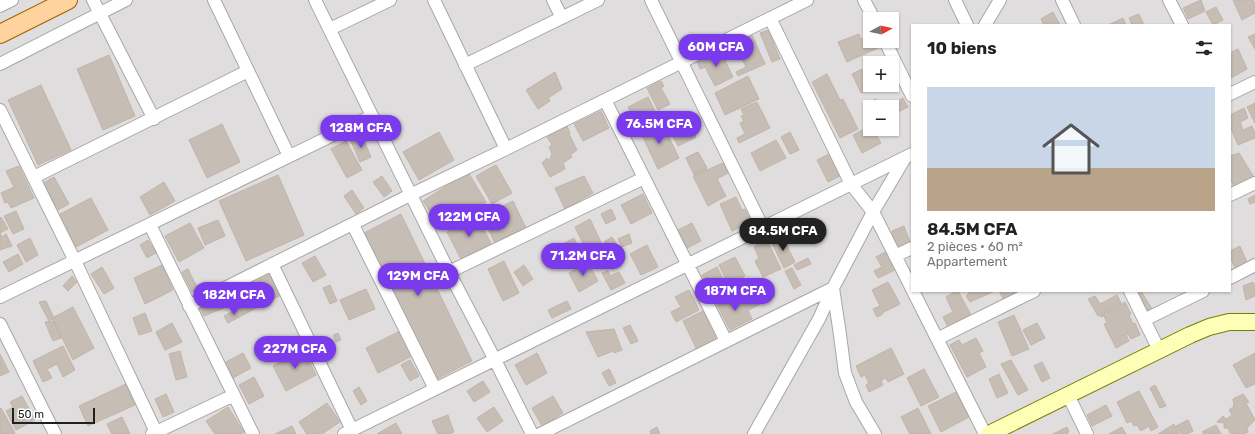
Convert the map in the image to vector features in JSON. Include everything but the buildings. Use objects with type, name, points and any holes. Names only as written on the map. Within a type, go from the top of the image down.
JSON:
[{"type":"main road","points":[[0,34],[68,0]]},
{"type":"street","points":[[0,6],[12,0]]},
{"type":"street","points":[[93,0],[154,119]]},
{"type":"street","points":[[0,64],[126,0]]},
{"type":"street","points":[[214,0],[289,156]]},
{"type":"street","points":[[315,0],[410,195],[532,434]]},
{"type":"street","points":[[330,29],[390,0]]},
{"type":"street","points":[[434,0],[506,149]]},
{"type":"street","points":[[553,0],[562,18]]},
{"type":"street","points":[[465,65],[598,0]]},
{"type":"street","points":[[651,0],[763,228]]},
{"type":"street","points":[[189,306],[410,195],[807,0]]},
{"type":"street","points":[[864,0],[870,12]]},
{"type":"street","points":[[955,0],[967,24]]},
{"type":"street","points":[[986,24],[1000,0]]},
{"type":"street","points":[[1062,0],[1074,24]]},
{"type":"street","points":[[1170,0],[1182,24]]},
{"type":"street","points":[[770,18],[851,184],[873,212],[911,288]]},
{"type":"street","points":[[888,48],[911,94]]},
{"type":"street","points":[[34,177],[154,119],[248,71]]},
{"type":"street","points":[[1231,94],[1255,82]]},
{"type":"street","points":[[605,100],[726,341]]},
{"type":"street","points":[[0,110],[75,261],[154,433],[234,395]]},
{"type":"street","points":[[0,297],[372,116]]},
{"type":"street","points":[[272,264],[348,432],[908,156]]},
{"type":"street","points":[[754,434],[819,319],[833,288],[873,212],[908,156]]},
{"type":"street","points":[[449,272],[644,178]]},
{"type":"street","points":[[1231,195],[1255,183]]},
{"type":"street","points":[[150,225],[253,434]]},
{"type":"street","points":[[352,225],[435,389]]},
{"type":"street","points":[[895,256],[911,248]]},
{"type":"street","points":[[1231,277],[1255,265]]},
{"type":"street","points":[[540,434],[833,288]]},
{"type":"street","points":[[833,288],[845,373],[856,402],[875,434]]},
{"type":"street","points":[[913,292],[985,434]]},
{"type":"street","points":[[937,339],[1032,292]]},
{"type":"street","points":[[1130,292],[1159,350]]},
{"type":"street","points":[[1144,320],[1201,292]]},
{"type":"street","points":[[989,434],[1209,327],[1229,322],[1255,322]]},
{"type":"street","points":[[0,324],[55,434]]},
{"type":"street","points":[[1068,395],[1088,434]]},
{"type":"shaded area","points":[[0,0],[1255,0],[1255,434],[0,434]]}]
